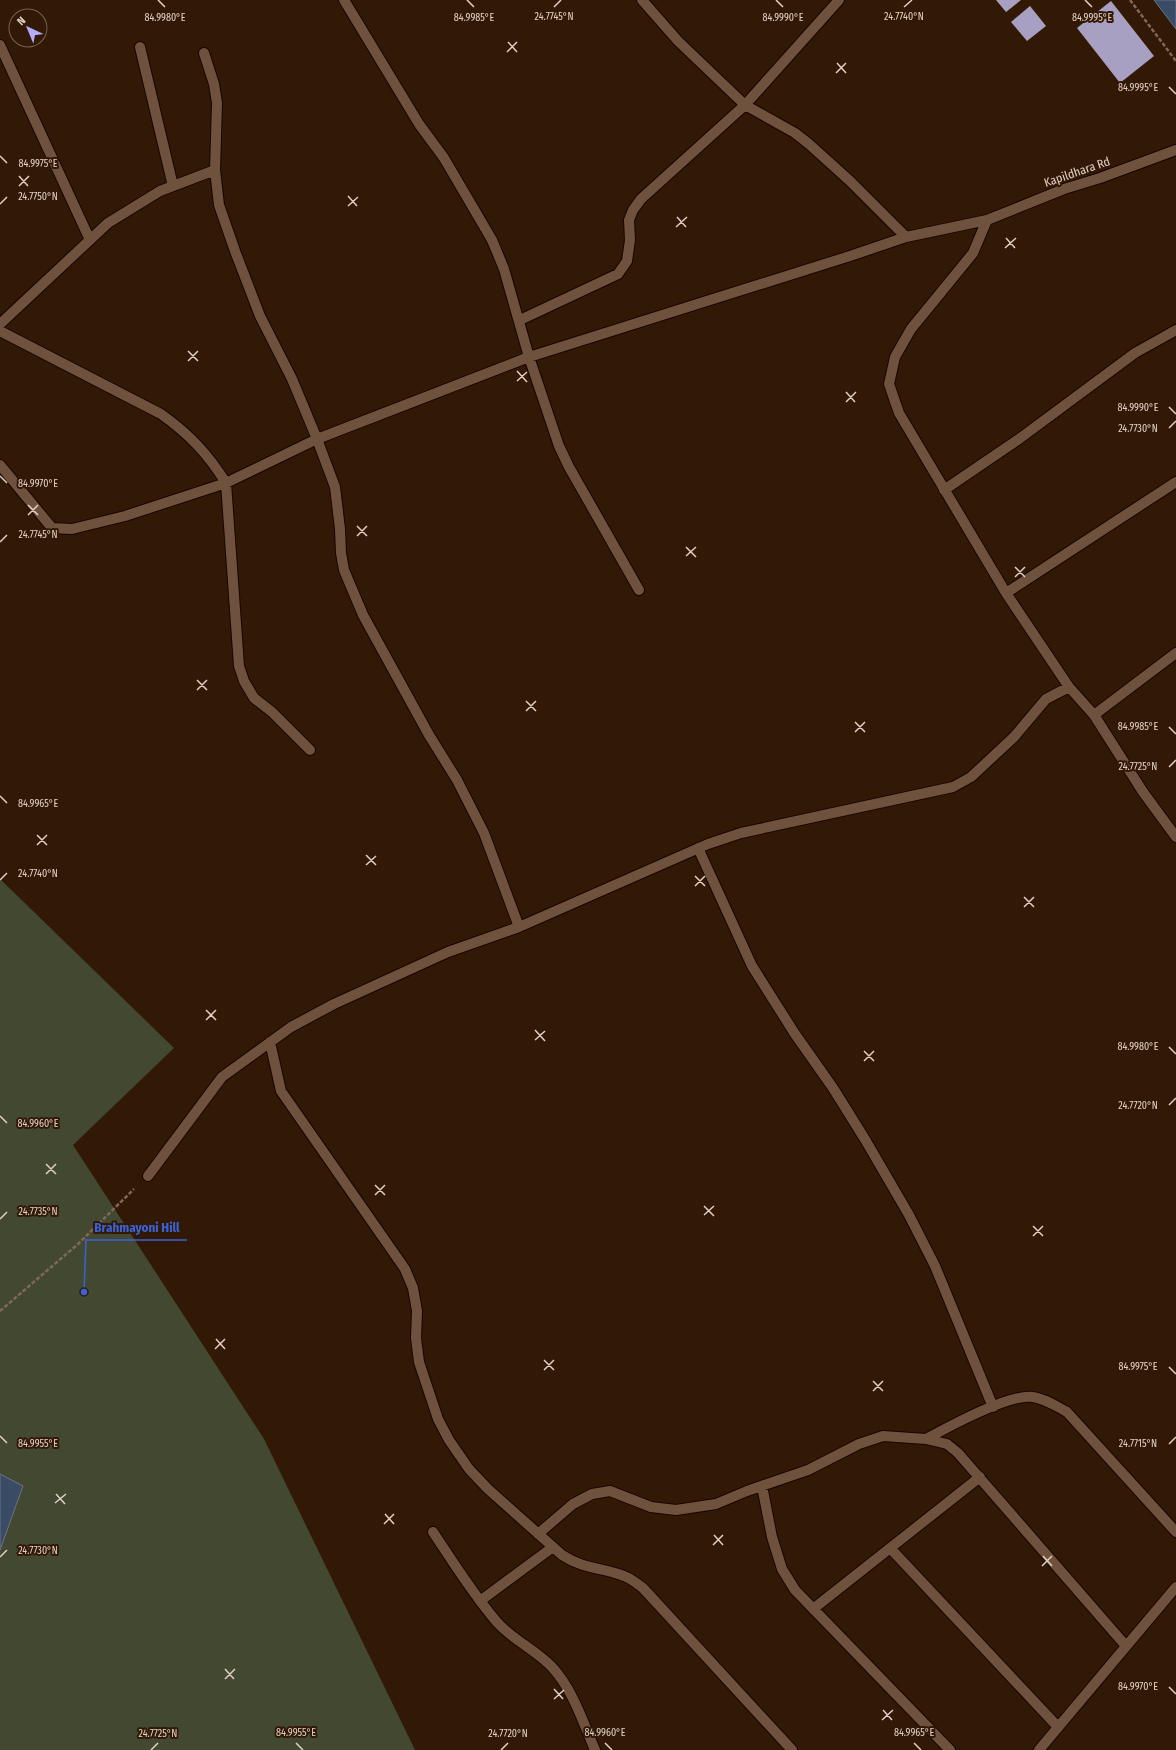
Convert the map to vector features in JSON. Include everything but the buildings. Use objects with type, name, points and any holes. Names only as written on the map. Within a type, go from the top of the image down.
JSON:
[{"type":"street","points":[[344,0],[419,124],[444,158],[492,240],[504,269],[520,320],[529,357],[553,429],[569,467],[639,590]]},
{"type":"street","points":[[642,0],[678,41],[745,105],[795,133],[809,144],[850,181],[906,237]]},
{"type":"street","points":[[520,320],[618,274],[627,261],[630,240],[629,220],[633,210],[641,199],[745,105],[839,0]]},
{"type":"street","points":[[0,45],[90,240]]},
{"type":"street","points":[[140,47],[172,186]]},
{"type":"street","points":[[204,53],[214,84],[216,103],[215,170],[219,204],[260,316],[292,380],[335,487],[344,570],[363,615],[429,735],[457,780],[484,833],[519,927]]},
{"type":"street","name":"Kapildhara Rd","points":[[0,465],[52,528],[72,529],[125,516],[226,483],[317,439],[529,357],[842,259],[906,237],[986,220],[1064,189],[1100,178],[1176,150]]},
{"type":"street","points":[[0,324],[108,222],[153,195],[172,186],[215,170]]},
{"type":"street","points":[[986,220],[973,253],[911,329],[896,357],[889,384],[899,413],[1006,593],[1069,687],[1094,715],[1143,792],[1176,837]]},
{"type":"street","points":[[944,490],[1025,435],[1135,353],[1176,330]]},
{"type":"street","points":[[0,331],[162,414],[177,425],[200,446],[212,460],[226,483],[239,666],[244,681],[254,698],[272,712],[310,750]]},
{"type":"street","points":[[1006,593],[1176,482]]},
{"type":"street","points":[[1094,715],[1176,652]]},
{"type":"street","points":[[148,1176],[222,1077],[291,1027],[334,1004],[448,952],[519,927],[698,848],[741,833],[954,786],[971,777],[1014,737],[1046,699],[1069,687]]},
{"type":"street","points":[[698,848],[752,966],[795,1034],[833,1088],[909,1215],[935,1266],[993,1407]]},
{"type":"street","points":[[270,1042],[281,1090],[405,1269],[413,1288],[417,1311],[416,1338],[419,1362],[438,1419],[449,1440],[469,1469],[488,1489],[538,1534],[574,1562],[589,1568],[611,1571],[626,1576],[643,1588],[792,1750]]},
{"type":"street","points":[[926,1439],[993,1407],[1014,1400],[1032,1397],[1050,1402],[1066,1412],[1176,1532]]},
{"type":"street","points":[[538,1534],[573,1504],[592,1494],[610,1491],[651,1506],[676,1510],[716,1504],[808,1470],[859,1444],[883,1436],[926,1439],[947,1444],[958,1453],[1126,1646]]},
{"type":"street","points":[[813,1608],[980,1477]]},
{"type":"street","points":[[762,1486],[772,1538],[782,1569],[795,1590],[950,1750]]},
{"type":"street","points":[[433,1532],[480,1601],[497,1622],[552,1667],[564,1683],[575,1703],[595,1750]]},
{"type":"street","points":[[480,1601],[553,1547]]},
{"type":"street","points":[[890,1548],[1058,1727]]},
{"type":"street","points":[[1039,1750],[1176,1587]]},
{"type":"path","points":[[1130,0],[1176,62]]},
{"type":"path","points":[[0,1312],[78,1244],[148,1176]]},
{"type":"green space","points":[[0,879],[174,1048],[73,1145],[264,1439],[415,1750],[0,1750]]},
{"type":"water","points":[[1154,0],[1176,0],[1176,29]]},
{"type":"water","points":[[0,1474],[23,1486],[0,1550]]},
{"type":"place","name":"Brahmayoni Hill","points":[[84,1292]]}]
